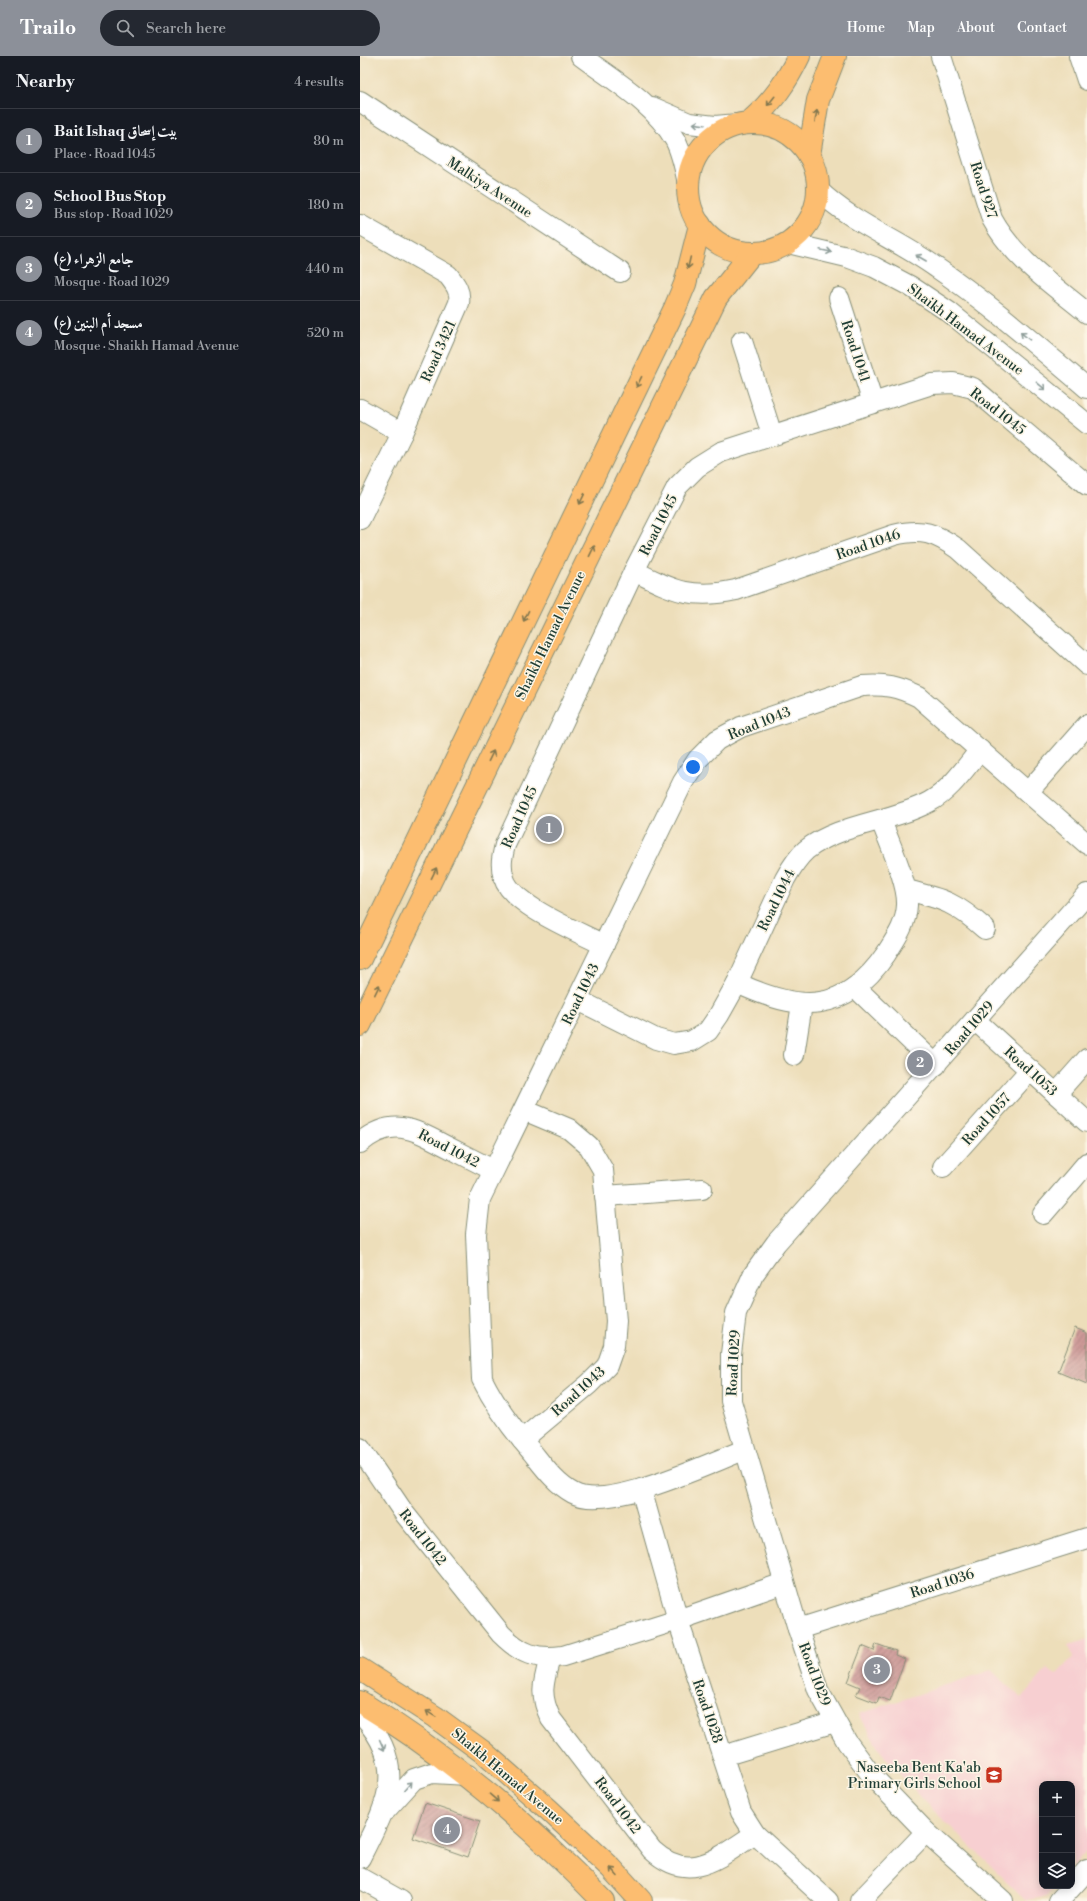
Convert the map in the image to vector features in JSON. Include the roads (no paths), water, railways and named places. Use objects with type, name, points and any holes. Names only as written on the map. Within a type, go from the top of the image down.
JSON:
[{"type":"main road","points":[[745,123],[772,126],[786,132],[799,142],[809,155],[816,172],[818,190],[816,206],[810,220],[800,233],[788,243],[771,250],[752,253],[737,251],[722,245],[710,236],[700,225],[690,206],[688,184],[691,168],[698,153],[709,140],[723,130],[745,123],[770,104],[785,84],[799,56]]},
{"type":"main road","points":[[809,155],[818,100],[835,56]]},
{"type":"main road","points":[[360,959],[675,308],[685,284],[700,225]]},
{"type":"main road","name":"Shaikh Hamad Avenue","points":[[360,1025],[716,298],[752,253]]},
{"type":"main road","name":"Shaikh Hamad Avenue","points":[[360,1670],[435,1717],[483,1752],[605,1862],[640,1901]]},
{"type":"main road","name":"Shaikh Hamad Avenue","points":[[360,1702],[396,1724],[468,1775],[526,1826],[604,1901]]},
{"type":"street","points":[[581,56],[642,102],[660,120],[675,140],[684,162],[688,184]]},
{"type":"street","name":"Road 927","points":[[941,56],[992,219],[1016,254],[1087,313]]},
{"type":"street","points":[[1079,56],[1087,80]]},
{"type":"street","name":"Malkiya Avenue","points":[[360,101],[620,272]]},
{"type":"street","points":[[642,102],[690,123],[715,126],[745,123]]},
{"type":"street","name":"Shaikh Hamad Avenue","points":[[818,190],[850,217],[942,271],[978,298],[1087,388]]},
{"type":"street","name":"Road 3421","points":[[360,225],[448,275],[457,287],[460,295],[459,303],[402,432],[360,519]]},
{"type":"street","name":"Shaikh Hamad Avenue","points":[[788,243],[846,257],[874,267],[910,286],[948,312],[1087,424]]},
{"type":"street","name":"Road 1041","points":[[839,298],[873,403]]},
{"type":"street","points":[[742,341],[772,435]]},
{"type":"street","name":"Road 1045","points":[[604,945],[527,906],[513,895],[504,880],[501,862],[505,845],[634,571],[677,487],[697,467],[721,452],[772,435],[932,384],[953,383],[973,388],[1087,485]]},
{"type":"street","points":[[360,409],[402,432]]},
{"type":"street","name":"Road 1046","points":[[634,571],[670,588],[691,594],[714,595],[736,590],[894,535],[911,530],[927,532],[943,538],[958,549],[1087,665]]},
{"type":"street","name":"Road 1043","points":[[744,1450],[641,1489],[616,1496],[591,1497],[573,1494],[555,1480],[522,1440],[489,1393],[482,1379],[476,1234],[480,1199],[683,782],[698,759],[717,740],[741,727],[862,686],[882,685],[901,688],[919,697],[1087,844]]},
{"type":"street","points":[[1028,792],[1087,725]]},
{"type":"street","name":"Road 1044","points":[[578,1000],[656,1039],[674,1044],[692,1041],[708,1031],[737,983],[794,863],[806,850],[821,840],[930,802],[950,785],[980,750]]},
{"type":"street","points":[[737,983],[763,995],[784,1001],[802,1004],[830,1001],[855,987],[876,967],[903,928],[907,905],[906,890],[881,820]]},
{"type":"street","points":[[906,890],[941,898],[969,915],[985,929]]},
{"type":"street","name":"Road 1029","points":[[1003,1901],[926,1832],[873,1777],[847,1742],[818,1690],[784,1583],[744,1450],[731,1401],[731,1354],[736,1313],[753,1275],[776,1243],[1087,894]]},
{"type":"street","points":[[855,987],[902,1034],[936,1065]]},
{"type":"street","points":[[794,1055],[802,1004]]},
{"type":"street","name":"Road 1053","points":[[975,1020],[1087,1122]]},
{"type":"street","points":[[1056,1094],[1087,1059]]},
{"type":"street","name":"Road 1057","points":[[943,1167],[1030,1070]]},
{"type":"street","name":"Road 1043","points":[[522,1440],[589,1384],[607,1366],[612,1352],[616,1321],[603,1170],[589,1146],[570,1129],[524,1110]]},
{"type":"street","name":"Road 1042","points":[[360,1143],[371,1134],[386,1128],[401,1127],[416,1130],[493,1170]]},
{"type":"street","points":[[1043,1214],[1087,1163]]},
{"type":"street","points":[[605,1196],[702,1189]]},
{"type":"street","name":"Road 1042","points":[[360,1448],[404,1513],[501,1634],[515,1648],[532,1656],[550,1658],[563,1656],[678,1620],[784,1583]]},
{"type":"street","name":"Road 1028","points":[[641,1489],[678,1620],[741,1812],[755,1834],[828,1901]]},
{"type":"street","name":"Road 1036","points":[[798,1629],[1087,1538]]},
{"type":"street","name":"Road 1042","points":[[550,1658],[542,1693],[545,1707],[551,1719],[652,1850],[662,1859],[674,1865],[687,1867],[701,1866],[755,1834]]},
{"type":"street","points":[[360,1713],[375,1729],[388,1760],[390,1774],[390,1789],[382,1815],[360,1858]]},
{"type":"street","points":[[723,1756],[835,1722]]},
{"type":"street","points":[[382,1815],[414,1779],[432,1773],[468,1775]]},
{"type":"street","points":[[860,1901],[926,1832]]},
{"type":"street","points":[[1059,1901],[1087,1870]]},
{"type":"street","points":[[360,1878],[401,1901]]},
{"type":"place","name":"Bait Ishaq بيت إسحاق","points":[[549,829]]},
{"type":"place","name":"School Bus Stop","points":[[920,1063]]},
{"type":"place","name":"جامع الزهراء (ع)","points":[[877,1670]]},
{"type":"place","name":"Naseeba Bent Ka'ab Primary Girls School","points":[[994,1775]]},
{"type":"place","name":"مسجد أم البنين (ع)","points":[[447,1830]]}]
